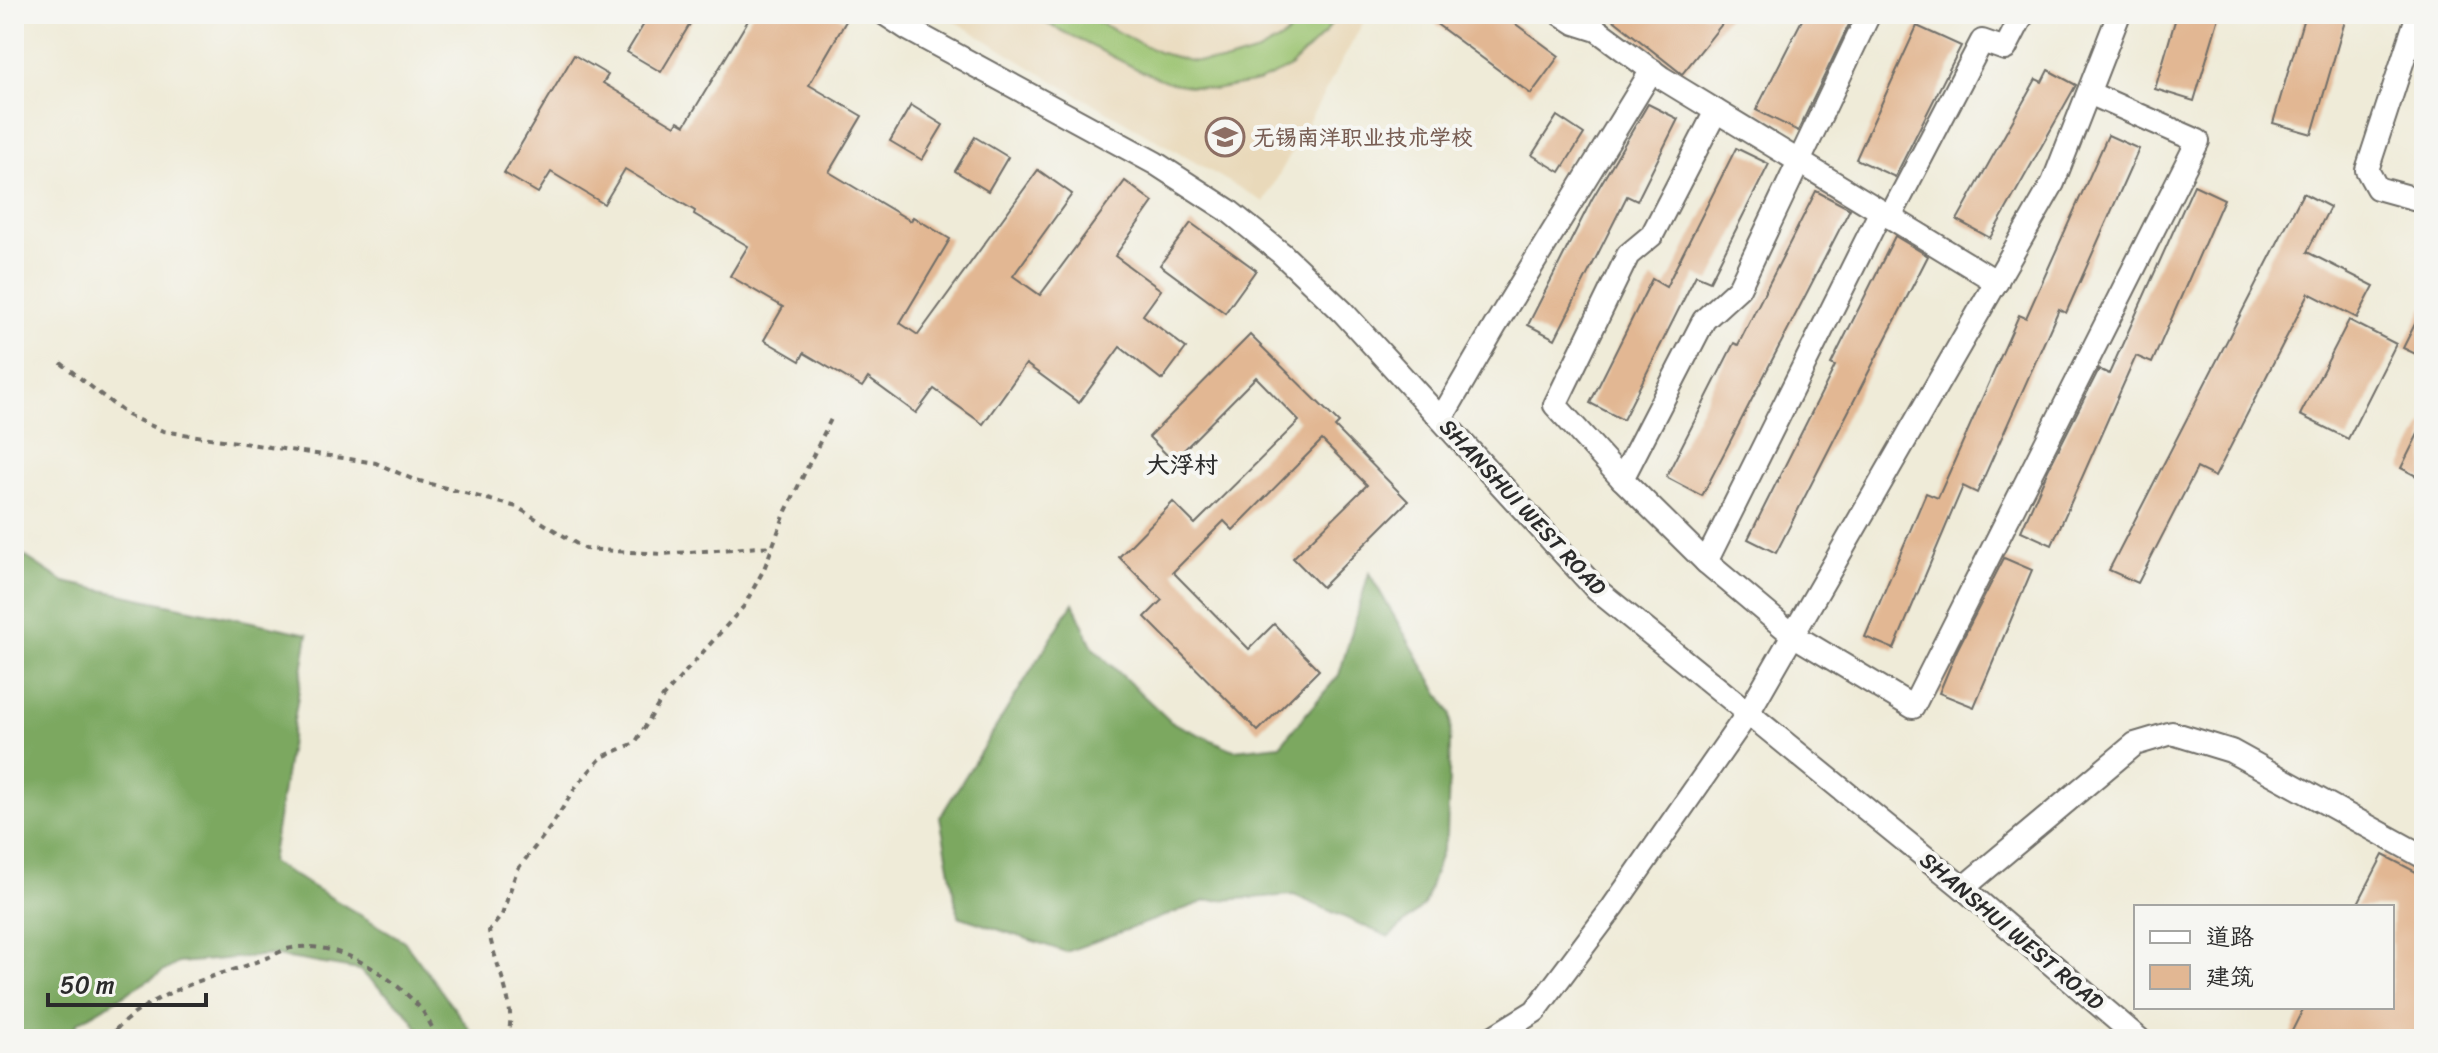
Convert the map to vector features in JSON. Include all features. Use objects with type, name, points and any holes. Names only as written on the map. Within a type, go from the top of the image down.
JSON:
[{"type":"street","name":"SHANSHUI WEST ROAD","points":[[885,14],[1155,163],[1229,211],[1281,253],[1343,312],[1597,590],[1963,888],[2139,1039]]},
{"type":"street","points":[[1561,14],[1575,23],[1597,30],[1716,111],[1997,282]]},
{"type":"street","points":[[1622,479],[1704,320],[1739,288],[1869,14]]},
{"type":"street","points":[[1706,562],[1886,214],[1982,41],[2005,49],[2023,14]]},
{"type":"street","points":[[2418,14],[2367,170],[2377,188],[2424,201]]},
{"type":"street","points":[[1490,1039],[1535,1011],[1613,907],[1748,713],[2053,183],[2089,93],[2115,16]]},
{"type":"street","points":[[1441,419],[1652,70]]},
{"type":"street","points":[[1716,111],[1652,235],[1628,255],[1555,405],[1622,479],[1706,562],[1793,635],[1913,707],[2198,141],[2089,93]]},
{"type":"street","points":[[1963,888],[2135,744],[2172,733],[2231,751],[2424,857]]},
{"type":"path","points":[[61,363],[127,415],[163,431],[376,463],[412,479],[517,507],[585,549],[662,554],[773,546]]},
{"type":"path","points":[[507,1039],[511,1027],[505,985],[492,954],[489,931],[502,915],[517,870],[552,825],[577,785],[602,757],[635,743],[663,697],[744,606],[764,569],[786,511],[831,419]]},
{"type":"path","points":[[107,1039],[115,1028],[153,1001],[197,981],[291,948],[327,949],[367,966],[397,987],[423,1011],[440,1039]]},
{"type":"shaded area","name":"无锡南洋职业技术学校","points":[[943,14],[1368,14],[1264,202]]},
{"type":"green space","points":[[1028,14],[1082,14],[1158,52],[1190,61],[1224,62],[1258,52],[1285,37],[1305,14],[1337,14],[1326,32],[1289,68],[1258,82],[1214,90],[1171,83],[1141,71]]},
{"type":"green space","points":[[14,549],[64,582],[308,634],[271,862],[404,941],[477,1039],[426,1039],[405,1010],[359,970],[271,955],[178,963],[77,1023],[73,1039],[14,1039]]},
{"type":"green space","points":[[1369,573],[1451,714],[1447,835],[1424,905],[1389,937],[1294,895],[1206,901],[1066,952],[958,916],[940,817],[1073,603],[1093,648],[1171,722],[1234,750],[1280,745],[1339,675]]},
{"type":"building","points":[[650,14],[696,14],[661,72],[627,52]]},
{"type":"building","points":[[752,14],[834,14],[846,21],[809,85],[862,116],[829,172],[911,221],[913,217],[950,239],[900,323],[918,335],[1038,170],[1072,194],[1013,276],[1040,295],[1125,181],[1153,202],[1115,256],[1161,290],[1143,315],[1186,348],[1162,380],[1120,347],[1079,403],[1026,364],[983,424],[934,389],[916,413],[868,378],[862,387],[804,353],[800,361],[764,340],[783,307],[730,276],[748,246],[625,169],[604,204],[551,172],[538,193],[504,173],[574,55],[608,75],[603,83],[675,126],[678,121],[685,125]]},
{"type":"building","points":[[1423,14],[1502,14],[1559,56],[1531,94]]},
{"type":"building","points":[[1606,14],[1730,14],[1682,74]]},
{"type":"building","points":[[1805,14],[1854,14],[1798,131],[1756,110]]},
{"type":"building","points":[[2177,14],[2220,14],[2194,101],[2155,89]]},
{"type":"building","points":[[2305,14],[2347,14],[2312,134],[2273,123]]},
{"type":"building","points":[[1917,26],[1961,46],[1895,177],[1856,159]]},
{"type":"building","points":[[2048,70],[2076,85],[1990,238],[1957,220],[2036,79],[2042,82]]},
{"type":"building","points":[[1648,104],[1678,119],[1637,201],[1627,196],[1555,339],[1528,325],[1592,199]]},
{"type":"building","points":[[911,105],[943,125],[922,160],[890,141]]},
{"type":"building","points":[[1557,116],[1584,134],[1560,172],[1532,155]]},
{"type":"building","points":[[2108,135],[2139,149],[2066,313],[2059,309],[1977,493],[1963,486],[1894,649],[1865,637],[1926,493],[1938,498],[2019,315],[2026,318]]},
{"type":"building","points":[[975,137],[1008,157],[988,191],[955,171]]},
{"type":"building","points":[[1736,148],[1769,164],[1710,281],[1696,275],[1623,420],[1590,403],[1652,279],[1666,287]]},
{"type":"building","points":[[2194,185],[2224,199],[2152,363],[2136,356],[2052,545],[2021,531],[2099,369],[2109,374]]},
{"type":"building","points":[[1816,191],[1850,209],[1702,496],[1666,477],[1734,343],[1738,345]]},
{"type":"building","points":[[2303,193],[2330,207],[2307,252],[2374,286],[2357,318],[2309,293],[2215,477],[2197,468],[2138,583],[2109,570]]},
{"type":"building","points":[[1191,223],[1256,270],[1225,313],[1160,265]]},
{"type":"building","points":[[1895,236],[1928,256],[1776,553],[1748,539],[1835,366],[1831,364]]},
{"type":"building","points":[[2424,306],[2424,358],[2403,348]]},
{"type":"building","points":[[2349,320],[2396,344],[2348,439],[2300,415]]},
{"type":"building","points":[[1250,335],[1339,423],[1335,427],[1408,501],[1322,587],[1293,558],[1367,485],[1322,440],[1233,530],[1224,521],[1173,572],[1249,649],[1274,624],[1319,670],[1258,731],[1145,617],[1162,600],[1119,557],[1173,502],[1195,524],[1299,421],[1256,377],[1173,461],[1149,437]]},
{"type":"building","points":[[2424,422],[2424,480],[2401,468]]},
{"type":"building","points":[[2004,558],[2032,570],[1974,707],[1939,693],[1957,650]]},
{"type":"building","points":[[2383,855],[2424,876],[2424,1039],[2288,1039],[2303,1009],[2394,1009],[2394,905],[2357,905]]},
{"type":"place","name":"无锡南洋职业技术学校","points":[[1225,137]]},
{"type":"district","name":"大浮村","points":[[1182,465]]}]
